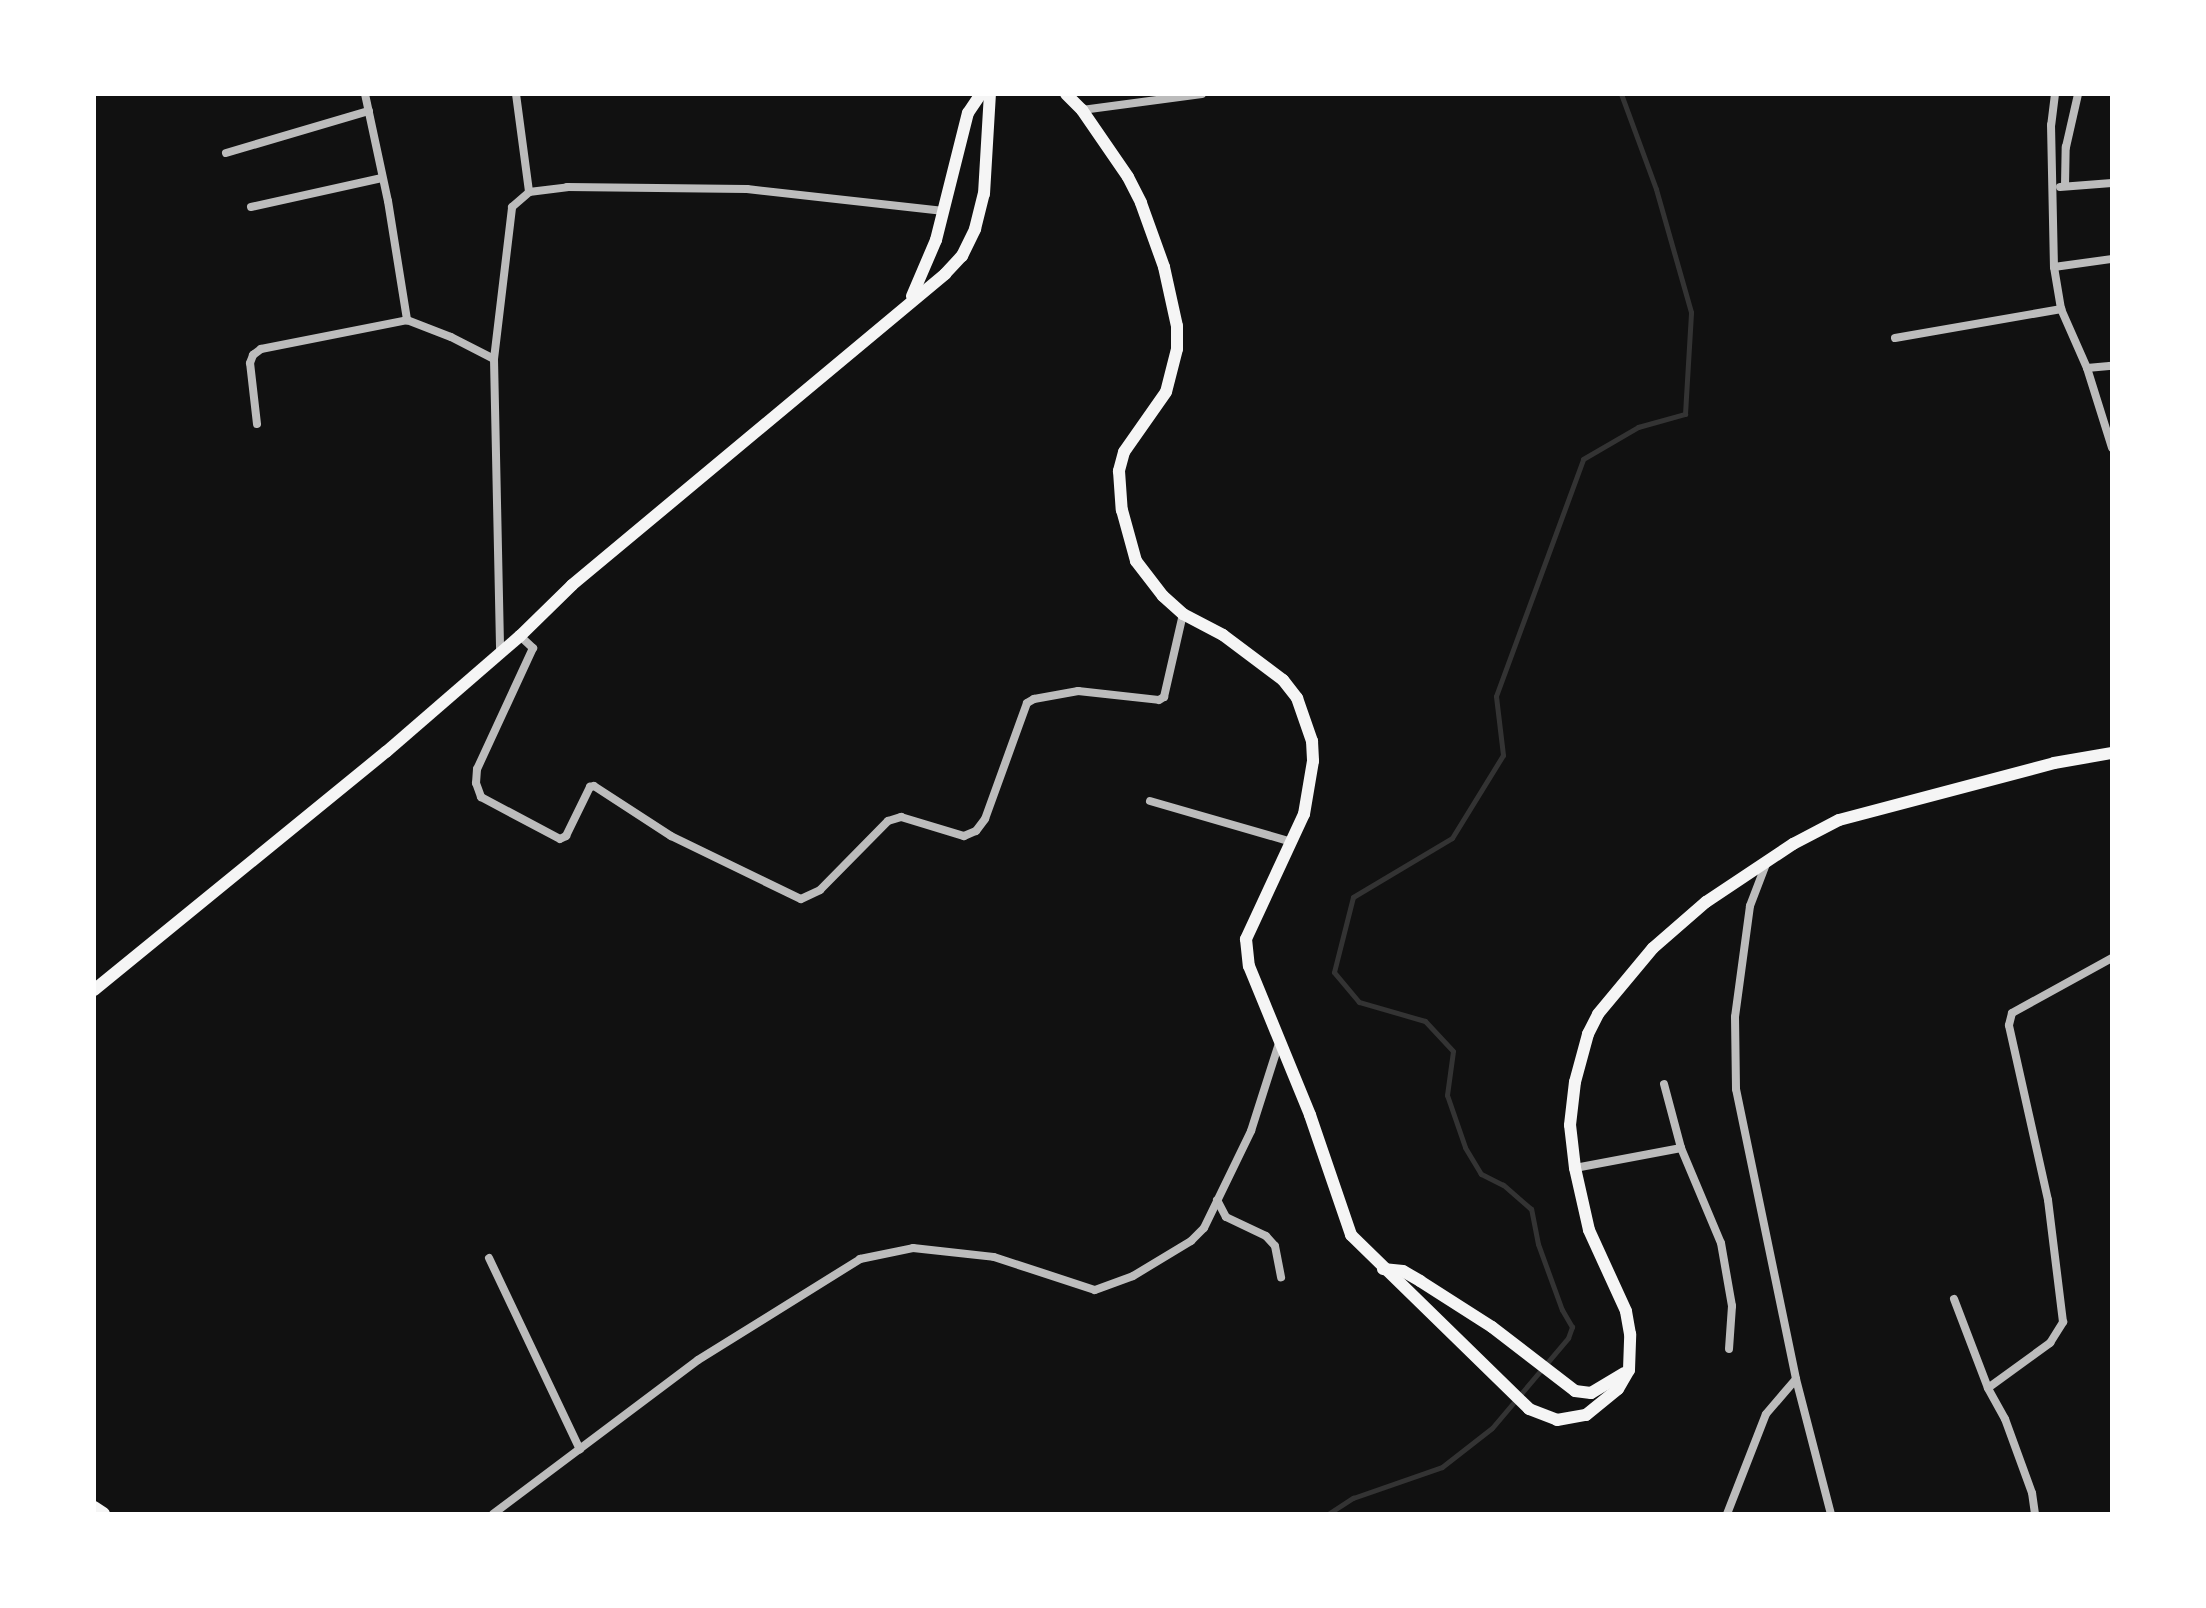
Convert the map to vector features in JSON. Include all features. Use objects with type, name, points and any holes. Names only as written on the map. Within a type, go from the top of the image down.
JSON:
[{"type":"highway","points":[[94,1508],[103,1514]]},
{"type":"main road","points":[[911,299],[928,262],[944,211],[968,113],[981,94]]},
{"type":"main road","points":[[94,990],[309,816],[500,654],[572,585],[954,265],[975,229],[988,160],[990,94]]},
{"type":"main road","points":[[1066,94],[1082,110],[1128,177],[1141,203],[1172,300],[1177,326],[1174,368],[1166,392],[1124,452],[1119,480],[1122,510],[1136,561],[1163,596],[1183,614],[1263,662],[1297,698],[1309,729],[1313,761],[1309,792],[1293,843],[1246,939],[1249,966],[1281,1038],[1351,1235],[1510,1391],[1542,1416],[1557,1420],[1586,1415],[1618,1389],[1629,1370],[1630,1334],[1626,1311],[1589,1230],[1575,1168],[1570,1125],[1575,1082],[1588,1034],[1598,1014],[1675,927],[1706,902],[1811,834],[1855,815],[1924,800],[2054,763],[2112,753]]},
{"type":"main road","points":[[1383,1269],[1403,1271],[1420,1281],[1492,1327],[1575,1391],[1591,1393],[1629,1370]]},
{"type":"street","points":[[365,94],[407,320]]},
{"type":"street","points":[[516,94],[529,192]]},
{"type":"street","points":[[1082,110],[1202,94]]},
{"type":"street","points":[[2055,94],[2051,125],[2060,187]]},
{"type":"street","points":[[2078,94],[2060,187],[2054,267],[2061,309],[2087,368],[2112,448]]},
{"type":"street","points":[[226,153],[369,111]]},
{"type":"street","points":[[2051,125],[2066,147]]},
{"type":"street","points":[[251,207],[382,178]]},
{"type":"street","points":[[2060,187],[2112,183]]},
{"type":"street","points":[[500,654],[494,359],[512,207],[529,192],[567,187],[747,189],[944,211]]},
{"type":"street","points":[[2054,267],[2112,259]]},
{"type":"street","points":[[1895,338],[2061,309]]},
{"type":"street","points":[[257,424],[250,363],[253,355],[261,349],[407,320],[451,337],[494,359]]},
{"type":"street","points":[[2087,368],[2112,366]]},
{"type":"street","points":[[520,636],[533,648],[477,769],[476,783],[481,797],[560,839],[566,836],[590,787],[594,786],[671,836],[801,899],[820,890],[888,821],[901,817],[964,836],[976,831],[985,819],[1027,703],[1034,699],[1078,691],[1159,700],[1164,697],[1183,614]]},
{"type":"street","points":[[1150,801],[1293,843]]},
{"type":"street","points":[[1766,863],[1750,906],[1735,1017],[1736,1089],[1796,1379],[1831,1514]]},
{"type":"street","points":[[1988,1388],[2050,1343],[2063,1322],[2048,1200],[2009,1019],[2012,1013],[2112,958]]},
{"type":"street","points":[[493,1514],[698,1360],[860,1259],[913,1248],[994,1257],[1095,1290],[1133,1276],[1191,1241],[1204,1228],[1251,1131],[1281,1038]]},
{"type":"street","points":[[1664,1084],[1681,1148],[1712,1216],[1728,1273],[1732,1306],[1729,1349]]},
{"type":"street","points":[[1575,1168],[1681,1148]]},
{"type":"street","points":[[1217,1200],[1226,1217],[1266,1236],[1275,1246],[1281,1277]]},
{"type":"street","points":[[489,1258],[580,1450]]},
{"type":"street","points":[[1954,1299],[1988,1388],[2005,1419],[2027,1478],[2035,1514]]},
{"type":"street","points":[[1727,1514],[1766,1414],[1796,1379]]},
{"type":"waterway","points":[[1328,1514],[1353,1498],[1442,1467],[1492,1428],[1568,1338],[1572,1327],[1562,1310],[1538,1244],[1531,1209],[1503,1185],[1481,1174],[1465,1147],[1447,1095],[1453,1051],[1425,1021],[1359,1002],[1334,972],[1353,897],[1452,838],[1503,755],[1496,696],[1583,459],[1638,427],[1685,414],[1691,312],[1656,189],[1621,94]]}]
